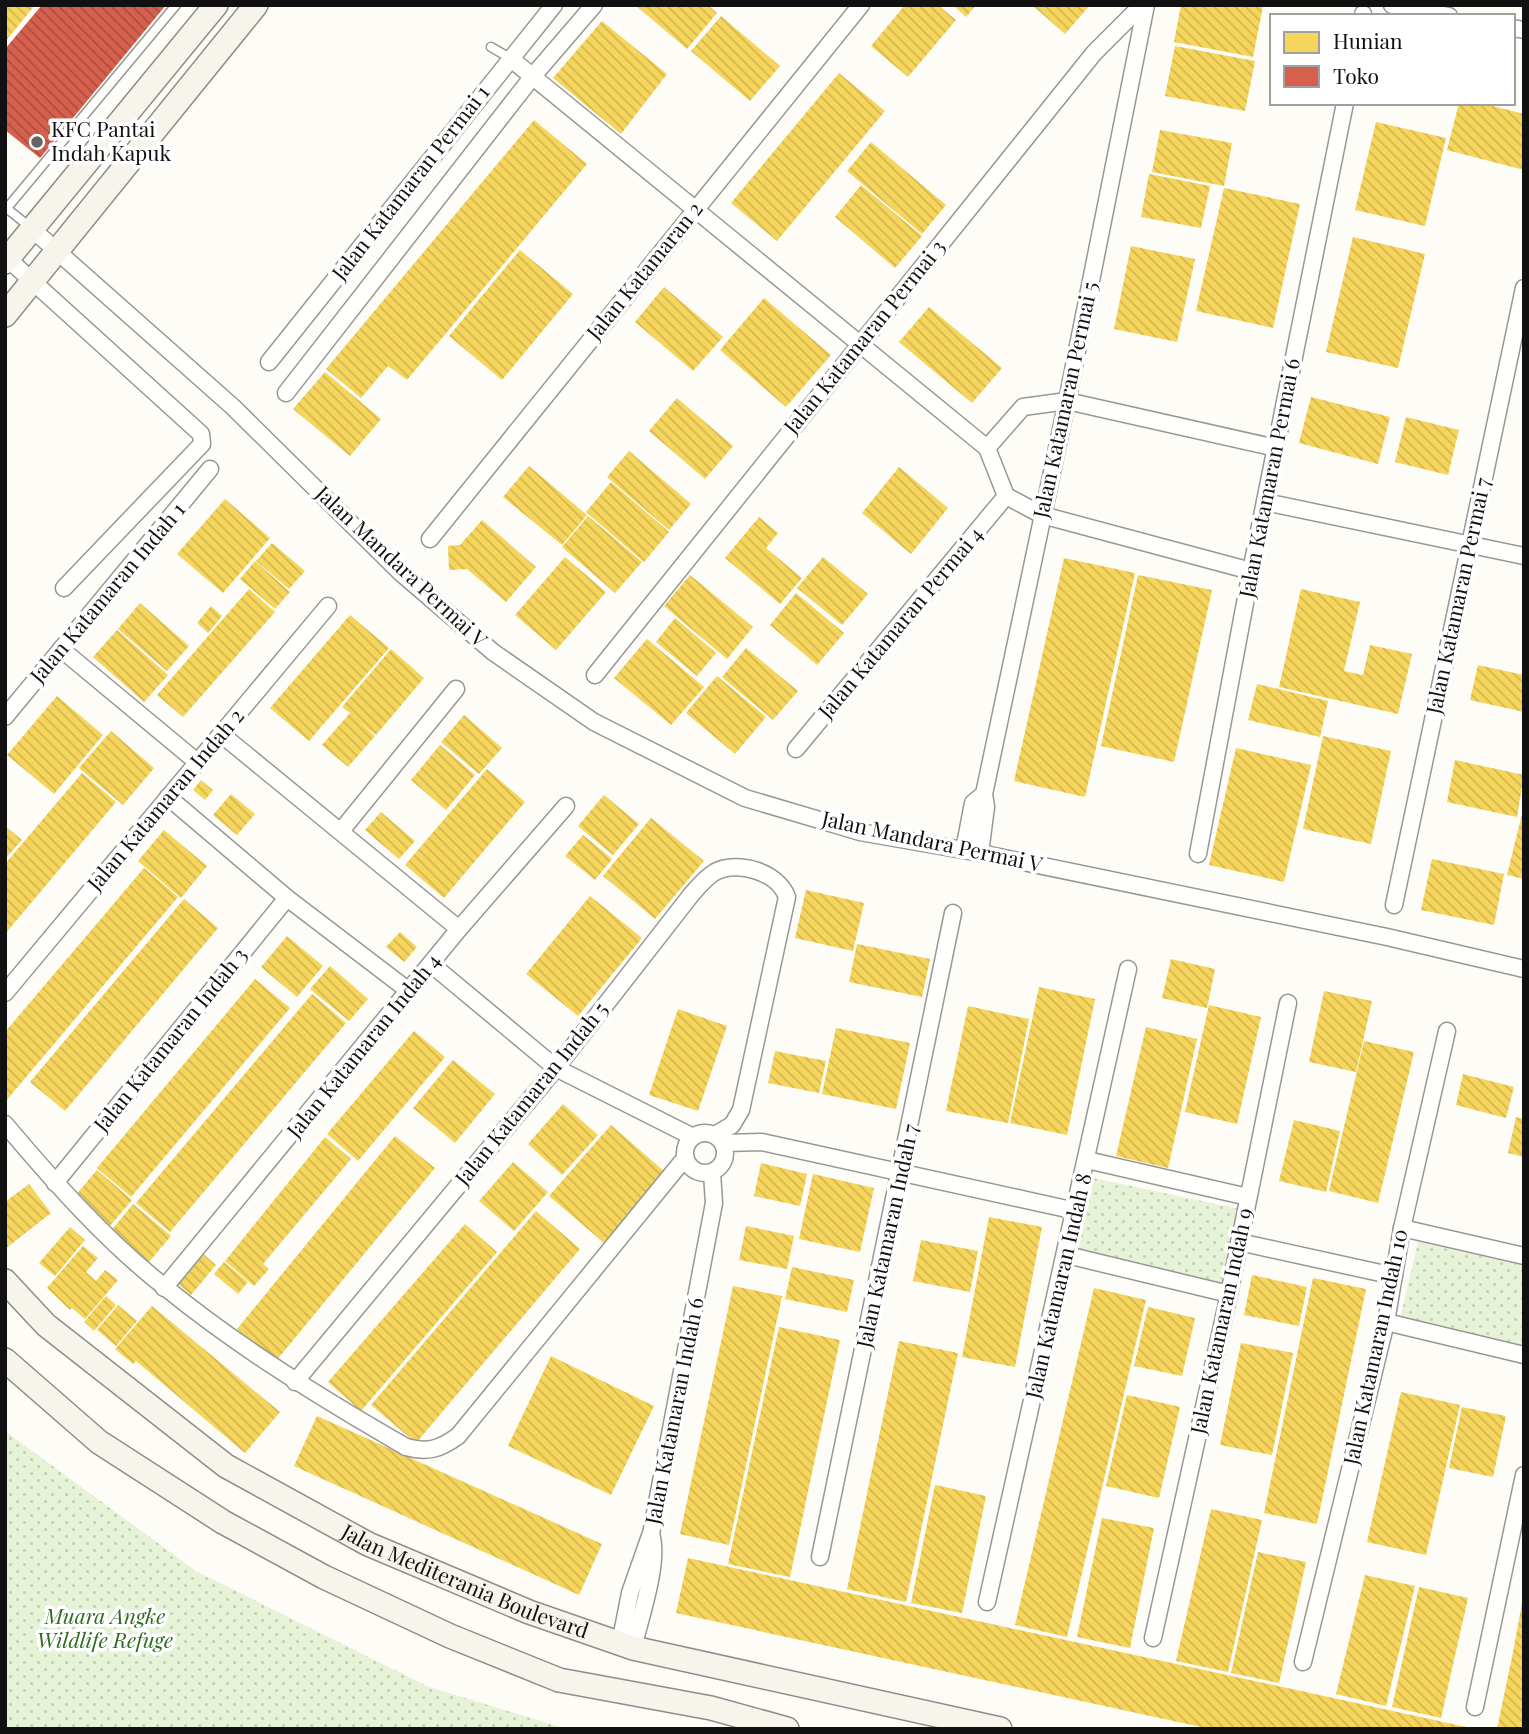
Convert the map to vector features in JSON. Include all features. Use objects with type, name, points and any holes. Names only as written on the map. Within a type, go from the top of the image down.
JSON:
[{"type":"street","points":[[6,260],[216,5]]},
{"type":"street","points":[[5,315],[256,5]]},
{"type":"street","name":"Jalan Katamaran Permai 1","points":[[269,362],[554,5]]},
{"type":"street","points":[[286,393],[533,76],[593,5]]},
{"type":"street","name":"Jalan Katamaran 2","points":[[430,539],[862,5]]},
{"type":"street","name":"Jalan Katamaran Permai 3","points":[[595,675],[1094,53],[1144,5]]},
{"type":"street","name":"Jalan Katamaran Permai 5","points":[[972,851],[974,803],[984,794],[1067,401],[1144,5]]},
{"type":"street","points":[[1392,5],[1439,14]]},
{"type":"street","points":[[510,58],[987,448],[1006,496],[1042,515],[1251,571]]},
{"type":"street","name":"Jalan Katamaran Permai 6","points":[[1198,854],[1251,571],[1345,105]]},
{"type":"street","name":"Jalan Mandara Permai V","points":[[32,229],[233,407],[401,573],[493,652],[594,722],[745,798],[860,832],[972,851],[1387,937],[1524,969]]},
{"type":"street","name":"Jalan Katamaran Indah 1","points":[[6,260],[201,434],[202,444],[64,588]]},
{"type":"street","name":"Jalan Katamaran Permai 7","points":[[1394,905],[1524,288]]},
{"type":"street","points":[[987,448],[1023,407],[1067,401],[1276,448]]},
{"type":"street","name":"Jalan Katamaran Indah 1","points":[[5,717],[210,469]]},
{"type":"street","name":"Jalan Katamaran Permai 4","points":[[796,749],[1006,496]]},
{"type":"street","points":[[1265,502],[1524,556]]},
{"type":"street","name":"Jalan Katamaran Indah 2","points":[[5,993],[328,606]]},
{"type":"street","points":[[61,649],[197,762]]},
{"type":"street","points":[[341,831],[456,689]]},
{"type":"street","points":[[221,734],[459,929]]},
{"type":"street","points":[[168,797],[287,898],[409,991]]},
{"type":"street","name":"Jalan Katamaran Indah 4","points":[[164,1288],[459,929],[566,806]]},
{"type":"street","name":"Jalan Katamaran Indah 5","points":[[295,1382],[556,1068],[691,895],[713,873],[730,866],[748,868],[777,883],[787,897],[741,1110],[719,1139]]},
{"type":"street","name":"Jalan Katamaran Indah 3","points":[[55,1183],[287,898]]},
{"type":"street","name":"Jalan Katamaran Indah 7","points":[[820,1558],[953,914]]},
{"type":"street","points":[[431,964],[556,1068],[693,1137]]},
{"type":"street","name":"Jalan Katamaran Indah 8","points":[[987,1602],[1067,1255],[1128,969]]},
{"type":"street","name":"Jalan Katamaran Indah 9","points":[[1153,1638],[1229,1294],[1288,1003]]},
{"type":"street","name":"Jalan Katamaran Indah 10","points":[[1303,1662],[1386,1322],[1402,1228],[1447,1031]]},
{"type":"street","points":[[5,1125],[55,1183],[164,1288],[295,1382],[406,1447],[419,1451],[443,1447],[468,1424],[685,1158],[686,1146],[693,1137],[704,1133],[719,1139],[762,1142],[902,1170],[1076,1210]]},
{"type":"street","points":[[685,1158],[691,1168],[701,1174],[712,1173],[722,1166],[726,1155],[719,1139]]},
{"type":"street","points":[[1087,1160],[1248,1197]]},
{"type":"street","name":"Jalan Katamaran Indah 6","points":[[627,1646],[630,1593],[651,1534],[714,1203],[712,1173]]},
{"type":"street","points":[[1402,1228],[1524,1256]]},
{"type":"street","points":[[1239,1242],[1394,1276]]},
{"type":"street","points":[[1067,1255],[1229,1294]]},
{"type":"street","name":"Jalan Mediterania Boulevard","points":[[5,1281],[46,1325],[226,1466],[368,1544],[529,1612],[627,1646],[992,1728]]},
{"type":"street","points":[[1386,1322],[1524,1354]]},
{"type":"street","points":[[5,1360],[99,1442],[223,1522],[324,1577],[450,1636],[559,1680],[774,1727]]},
{"type":"street","points":[[1475,1707],[1524,1475]]},
{"type":"lane","points":[[32,229],[6,207],[176,5]]},
{"type":"lane","points":[[491,47],[510,58]]},
{"type":"green space","points":[[1094,1178],[1239,1209],[1221,1289],[1076,1259]]},
{"type":"green space","points":[[1418,1242],[1524,1266],[1524,1351],[1399,1323]]},
{"type":"green space","name":"Muara Angke Wildlife Refuge","points":[[5,1431],[196,1571],[429,1687],[567,1729],[5,1729]]},
{"type":"building: Hunian","points":[[5,5],[35,5],[5,42]]},
{"type":"building: Hunian","points":[[635,5],[708,5],[717,13],[687,49]]},
{"type":"building: Hunian","points":[[905,5],[938,5],[956,20],[908,77],[871,46]]},
{"type":"building: Hunian","points":[[953,5],[976,5],[966,17]]},
{"type":"building: Hunian","points":[[1032,5],[1090,5],[1065,34]]},
{"type":"building: Hunian","points":[[1181,5],[1263,6],[1253,57],[1174,42]]},
{"type":"building: Hunian","points":[[721,16],[780,66],[750,101],[691,51]]},
{"type":"building: Hunian","points":[[602,21],[667,74],[621,134],[553,78]]},
{"type":"building: Hunian","points":[[1175,46],[1255,61],[1245,111],[1165,96]]},
{"type":"building: Hunian","points":[[839,73],[885,111],[777,241],[731,203]]},
{"type":"building: Hunian","points":[[1458,105],[1489,105],[1524,114],[1524,170],[1447,150]]},
{"type":"building: Hunian","points":[[534,120],[587,164],[407,380],[388,366],[361,398],[326,369]]},
{"type":"building: Hunian","points":[[1376,122],[1446,138],[1425,226],[1355,210]]},
{"type":"building: Hunian","points":[[1160,130],[1232,143],[1224,186],[1152,172]]},
{"type":"building: Hunian","points":[[871,142],[946,205],[922,234],[847,171]]},
{"type":"building: Hunian","points":[[1149,174],[1210,186],[1201,228],[1141,217]]},
{"type":"building: Hunian","points":[[861,185],[922,236],[895,268],[835,217]]},
{"type":"building: Hunian","points":[[1224,188],[1300,204],[1273,328],[1196,311]]},
{"type":"building: Hunian","points":[[1353,237],[1425,254],[1398,368],[1326,352]]},
{"type":"building: Hunian","points":[[1131,246],[1195,259],[1177,342],[1114,329]]},
{"type":"building: Hunian","points":[[520,250],[573,294],[502,380],[449,336]]},
{"type":"building: Hunian","points":[[664,287],[723,337],[693,371],[635,322]]},
{"type":"building: Hunian","points":[[764,298],[831,355],[786,407],[720,350]]},
{"type":"building: Hunian","points":[[929,307],[1002,368],[972,403],[899,342]]},
{"type":"building: Hunian","points":[[325,372],[381,419],[350,456],[293,409]]},
{"type":"building: Hunian","points":[[1311,397],[1390,417],[1378,464],[1299,443]]},
{"type":"building: Hunian","points":[[677,398],[733,446],[705,479],[649,431]]},
{"type":"building: Hunian","points":[[1406,417],[1459,430],[1448,475],[1395,462]]},
{"type":"building: Hunian","points":[[629,451],[691,504],[669,530],[607,477]]},
{"type":"building: Hunian","points":[[529,466],[587,515],[562,545],[503,497]]},
{"type":"building: Hunian","points":[[899,467],[948,508],[911,554],[862,513]]},
{"type":"building: Hunian","points":[[611,482],[669,532],[644,562],[586,512]]},
{"type":"building: Hunian","points":[[225,499],[270,538],[223,593],[177,554]]},
{"type":"building: Hunian","points":[[588,516],[642,562],[615,593],[562,547]]},
{"type":"building: Hunian","points":[[759,517],[778,533],[766,548],[802,578],[780,604],[725,558]]},
{"type":"building: Hunian","points":[[482,520],[536,567],[506,602],[467,569],[449,570],[448,546],[460,545]]},
{"type":"building: Hunian","points":[[272,543],[305,571],[289,589],[256,561]]},
{"type":"building: Hunian","points":[[565,557],[606,592],[556,650],[515,615]]},
{"type":"building: Hunian","points":[[823,557],[868,594],[842,625],[797,588]]},
{"type":"building: Hunian","points":[[1064,558],[1135,573],[1085,797],[1014,781]]},
{"type":"building: Hunian","points":[[255,561],[290,592],[275,609],[240,579]]},
{"type":"building: Hunian","points":[[690,575],[753,627],[727,659],[664,606]]},
{"type":"building: Hunian","points":[[1138,575],[1212,590],[1174,762],[1101,746]]},
{"type":"building: Hunian","points":[[249,589],[275,612],[183,717],[157,695]]},
{"type":"building: Hunian","points":[[1301,589],[1360,602],[1344,671],[1363,675],[1370,645],[1412,654],[1398,714],[1279,687]]},
{"type":"building: Hunian","points":[[796,593],[844,633],[817,665],[770,625]]},
{"type":"building: Hunian","points":[[140,603],[189,646],[167,671],[118,629]]},
{"type":"building: Hunian","points":[[211,606],[222,616],[208,633],[197,623]]},
{"type":"building: Hunian","points":[[350,615],[389,648],[309,741],[270,708]]},
{"type":"building: Hunian","points":[[675,618],[716,653],[697,676],[656,642]]},
{"type":"building: Hunian","points":[[117,630],[168,675],[144,702],[93,657]]},
{"type":"building: Hunian","points":[[647,639],[704,687],[671,725],[614,678]]},
{"type":"building: Hunian","points":[[746,648],[798,691],[773,720],[722,677]]},
{"type":"building: Hunian","points":[[391,649],[424,678],[376,735],[360,722],[375,736],[348,767],[322,745],[350,713],[342,707]]},
{"type":"building: Hunian","points":[[1478,665],[1524,675],[1524,712],[1470,700]]},
{"type":"building: Hunian","points":[[717,676],[766,717],[735,754],[686,713]]},
{"type":"building: Hunian","points":[[1257,684],[1328,701],[1320,737],[1248,720]]},
{"type":"building: Hunian","points":[[57,696],[103,735],[54,794],[7,755]]},
{"type":"building: Hunian","points":[[464,715],[502,748],[479,774],[441,742]]},
{"type":"building: Hunian","points":[[111,731],[154,768],[123,805],[79,768]]},
{"type":"building: Hunian","points":[[1323,736],[1391,751],[1371,844],[1303,829]]},
{"type":"building: Hunian","points":[[440,745],[475,775],[446,810],[411,780]]},
{"type":"building: Hunian","points":[[1236,748],[1311,765],[1284,882],[1209,865]]},
{"type":"building: Hunian","points":[[1455,760],[1524,775],[1517,817],[1447,802]]},
{"type":"building: Hunian","points":[[487,769],[525,802],[444,898],[405,865]]},
{"type":"building: Hunian","points":[[82,773],[116,802],[5,934],[5,864]]},
{"type":"building: Hunian","points":[[201,780],[213,790],[205,800],[193,790]]},
{"type":"building: Hunian","points":[[231,794],[255,814],[237,835],[213,815]]},
{"type":"building: Hunian","points":[[604,795],[639,824],[613,855],[578,826]]},
{"type":"building: Hunian","points":[[1524,806],[1524,879],[1507,875]]},
{"type":"building: Hunian","points":[[381,812],[415,841],[399,859],[365,830]]},
{"type":"building: Hunian","points":[[651,818],[704,861],[655,919],[603,876]]},
{"type":"building: Hunian","points":[[5,826],[22,840],[5,859]]},
{"type":"building: Hunian","points":[[164,830],[207,866],[181,898],[138,861]]},
{"type":"building: Hunian","points":[[583,835],[612,859],[595,880],[565,856]]},
{"type":"building: Hunian","points":[[1432,859],[1504,874],[1494,925],[1421,910]]},
{"type":"building: Hunian","points":[[144,868],[178,897],[5,1102],[5,1032]]},
{"type":"building: Hunian","points":[[806,890],[864,903],[853,951],[795,938]]},
{"type":"building: Hunian","points":[[590,896],[642,938],[578,1016],[526,974]]},
{"type":"building: Hunian","points":[[184,899],[218,928],[65,1111],[30,1082]]},
{"type":"building: Hunian","points":[[400,932],[417,947],[404,962],[386,947]]},
{"type":"building: Hunian","points":[[287,936],[323,966],[297,997],[261,967]]},
{"type":"building: Hunian","points":[[857,944],[930,959],[922,997],[849,982]]},
{"type":"building: Hunian","points":[[1171,959],[1215,969],[1207,1008],[1162,998]]},
{"type":"building: Hunian","points":[[330,966],[368,999],[349,1021],[310,989]]},
{"type":"building: Hunian","points":[[255,979],[290,1008],[131,1197],[97,1168]]},
{"type":"building: Hunian","points":[[1039,987],[1095,999],[1067,1135],[1010,1123]]},
{"type":"building: Hunian","points":[[1324,991],[1372,1001],[1356,1072],[1309,1062]]},
{"type":"building: Hunian","points":[[312,994],[346,1023],[170,1232],[136,1203]]},
{"type":"building: Hunian","points":[[1209,1005],[1261,1017],[1237,1124],[1185,1112]]},
{"type":"building: Hunian","points":[[968,1006],[1029,1019],[1008,1123],[946,1111]]},
{"type":"building: Hunian","points":[[678,1009],[727,1026],[698,1111],[649,1095]]},
{"type":"building: Hunian","points":[[1146,1027],[1197,1039],[1168,1168],[1116,1156]]},
{"type":"building: Hunian","points":[[836,1028],[910,1043],[896,1109],[822,1094]]},
{"type":"building: Hunian","points":[[414,1031],[445,1057],[358,1161],[327,1134]]},
{"type":"building: Hunian","points":[[1364,1041],[1414,1052],[1378,1203],[1329,1191]]},
{"type":"building: Hunian","points":[[775,1051],[826,1061],[819,1093],[768,1083]]},
{"type":"building: Hunian","points":[[453,1060],[495,1094],[455,1143],[413,1108]]},
{"type":"building: Hunian","points":[[1463,1074],[1514,1087],[1506,1118],[1456,1105]]},
{"type":"building: Hunian","points":[[563,1104],[598,1135],[562,1175],[528,1144]]},
{"type":"building: Hunian","points":[[1516,1117],[1524,1119],[1524,1157],[1508,1153]]},
{"type":"building: Hunian","points":[[1294,1120],[1340,1131],[1326,1192],[1279,1181]]},
{"type":"building: Hunian","points":[[611,1125],[665,1172],[604,1243],[549,1196]]},
{"type":"building: Hunian","points":[[395,1136],[435,1168],[276,1361],[237,1329]]},
{"type":"building: Hunian","points":[[325,1137],[351,1159],[263,1264],[269,1269],[254,1286],[225,1261]]},
{"type":"building: Hunian","points":[[513,1162],[548,1192],[514,1231],[479,1201]]},
{"type":"building: Hunian","points":[[761,1163],[807,1174],[800,1206],[754,1196]]},
{"type":"building: Hunian","points":[[97,1170],[132,1200],[109,1227],[74,1197]]},
{"type":"building: Hunian","points":[[813,1174],[874,1188],[860,1252],[799,1239]]},
{"type":"building: Hunian","points":[[29,1184],[51,1213],[5,1249],[5,1202]]},
{"type":"building: Hunian","points":[[133,1204],[171,1236],[149,1262],[111,1231]]},
{"type":"building: Hunian","points":[[536,1211],[580,1249],[416,1443],[371,1405]]},
{"type":"building: Hunian","points":[[989,1217],[1042,1227],[1015,1367],[962,1357]]},
{"type":"building: Hunian","points":[[465,1224],[497,1252],[361,1411],[328,1382]]},
{"type":"building: Hunian","points":[[746,1226],[794,1236],[787,1269],[739,1260]]},
{"type":"building: Hunian","points":[[70,1227],[85,1240],[55,1276],[39,1263]]},
{"type":"building: Hunian","points":[[921,1240],[978,1251],[970,1292],[913,1281]]},
{"type":"building: Hunian","points":[[83,1246],[98,1258],[86,1272],[96,1281],[105,1270],[118,1280],[85,1319],[72,1308],[70,1310],[47,1288]]},
{"type":"building: Hunian","points":[[201,1252],[216,1265],[191,1295],[176,1282]]},
{"type":"building: Hunian","points":[[224,1262],[248,1282],[238,1294],[214,1274]]},
{"type":"building: Hunian","points":[[792,1267],[854,1280],[847,1312],[785,1299]]},
{"type":"building: Hunian","points":[[1252,1275],[1307,1287],[1299,1326],[1244,1315]]},
{"type":"building: Hunian","points":[[1313,1278],[1366,1289],[1317,1524],[1264,1513]]},
{"type":"building: Hunian","points":[[733,1286],[782,1296],[729,1545],[680,1534]]},
{"type":"building: Hunian","points":[[1094,1288],[1146,1300],[1067,1637],[1015,1625]]},
{"type":"building: Hunian","points":[[106,1296],[116,1305],[94,1331],[84,1322]]},
{"type":"building: Hunian","points":[[118,1305],[137,1321],[116,1346],[97,1330]]},
{"type":"building: Hunian","points":[[152,1306],[280,1412],[245,1453],[136,1361],[133,1364],[115,1349]]},
{"type":"building: Hunian","points":[[1148,1307],[1195,1318],[1182,1376],[1134,1366]]},
{"type":"building: Hunian","points":[[779,1327],[840,1340],[790,1577],[728,1564]]},
{"type":"building: Hunian","points":[[899,1341],[958,1353],[906,1602],[847,1589]]},
{"type":"building: Hunian","points":[[1241,1343],[1293,1353],[1272,1455],[1220,1445]]},
{"type":"building: Hunian","points":[[551,1356],[654,1406],[611,1495],[508,1446]]},
{"type":"building: Hunian","points":[[1401,1392],[1460,1405],[1426,1555],[1367,1542]]},
{"type":"building: Hunian","points":[[1127,1395],[1180,1407],[1159,1498],[1106,1486]]},
{"type":"building: Hunian","points":[[1462,1407],[1506,1416],[1493,1477],[1449,1468]]},
{"type":"building: Hunian","points":[[317,1416],[602,1544],[579,1595],[294,1466]]},
{"type":"building: Hunian","points":[[935,1485],[986,1496],[962,1613],[911,1603]]},
{"type":"building: Hunian","points":[[1211,1509],[1262,1520],[1228,1672],[1176,1661]]},
{"type":"building: Hunian","points":[[1102,1518],[1154,1528],[1130,1648],[1077,1637]]},
{"type":"building: Hunian","points":[[1258,1552],[1306,1562],[1279,1683],[1231,1673]]},
{"type":"building: Hunian","points":[[688,1558],[1471,1728],[1210,1729],[676,1613]]},
{"type":"building: Hunian","points":[[1365,1575],[1415,1586],[1386,1706],[1336,1694]]},
{"type":"building: Hunian","points":[[1419,1587],[1468,1598],[1441,1718],[1392,1707]]},
{"type":"building: Hunian","points":[[1522,1603],[1524,1729],[1497,1729],[1513,1652]]},
{"type":"building: Toko","points":[[42,5],[166,5],[40,158],[5,130],[5,49]]},
{"type":"place","name":"KFC Pantai Indah Kapuk","points":[[37,142]]}]
